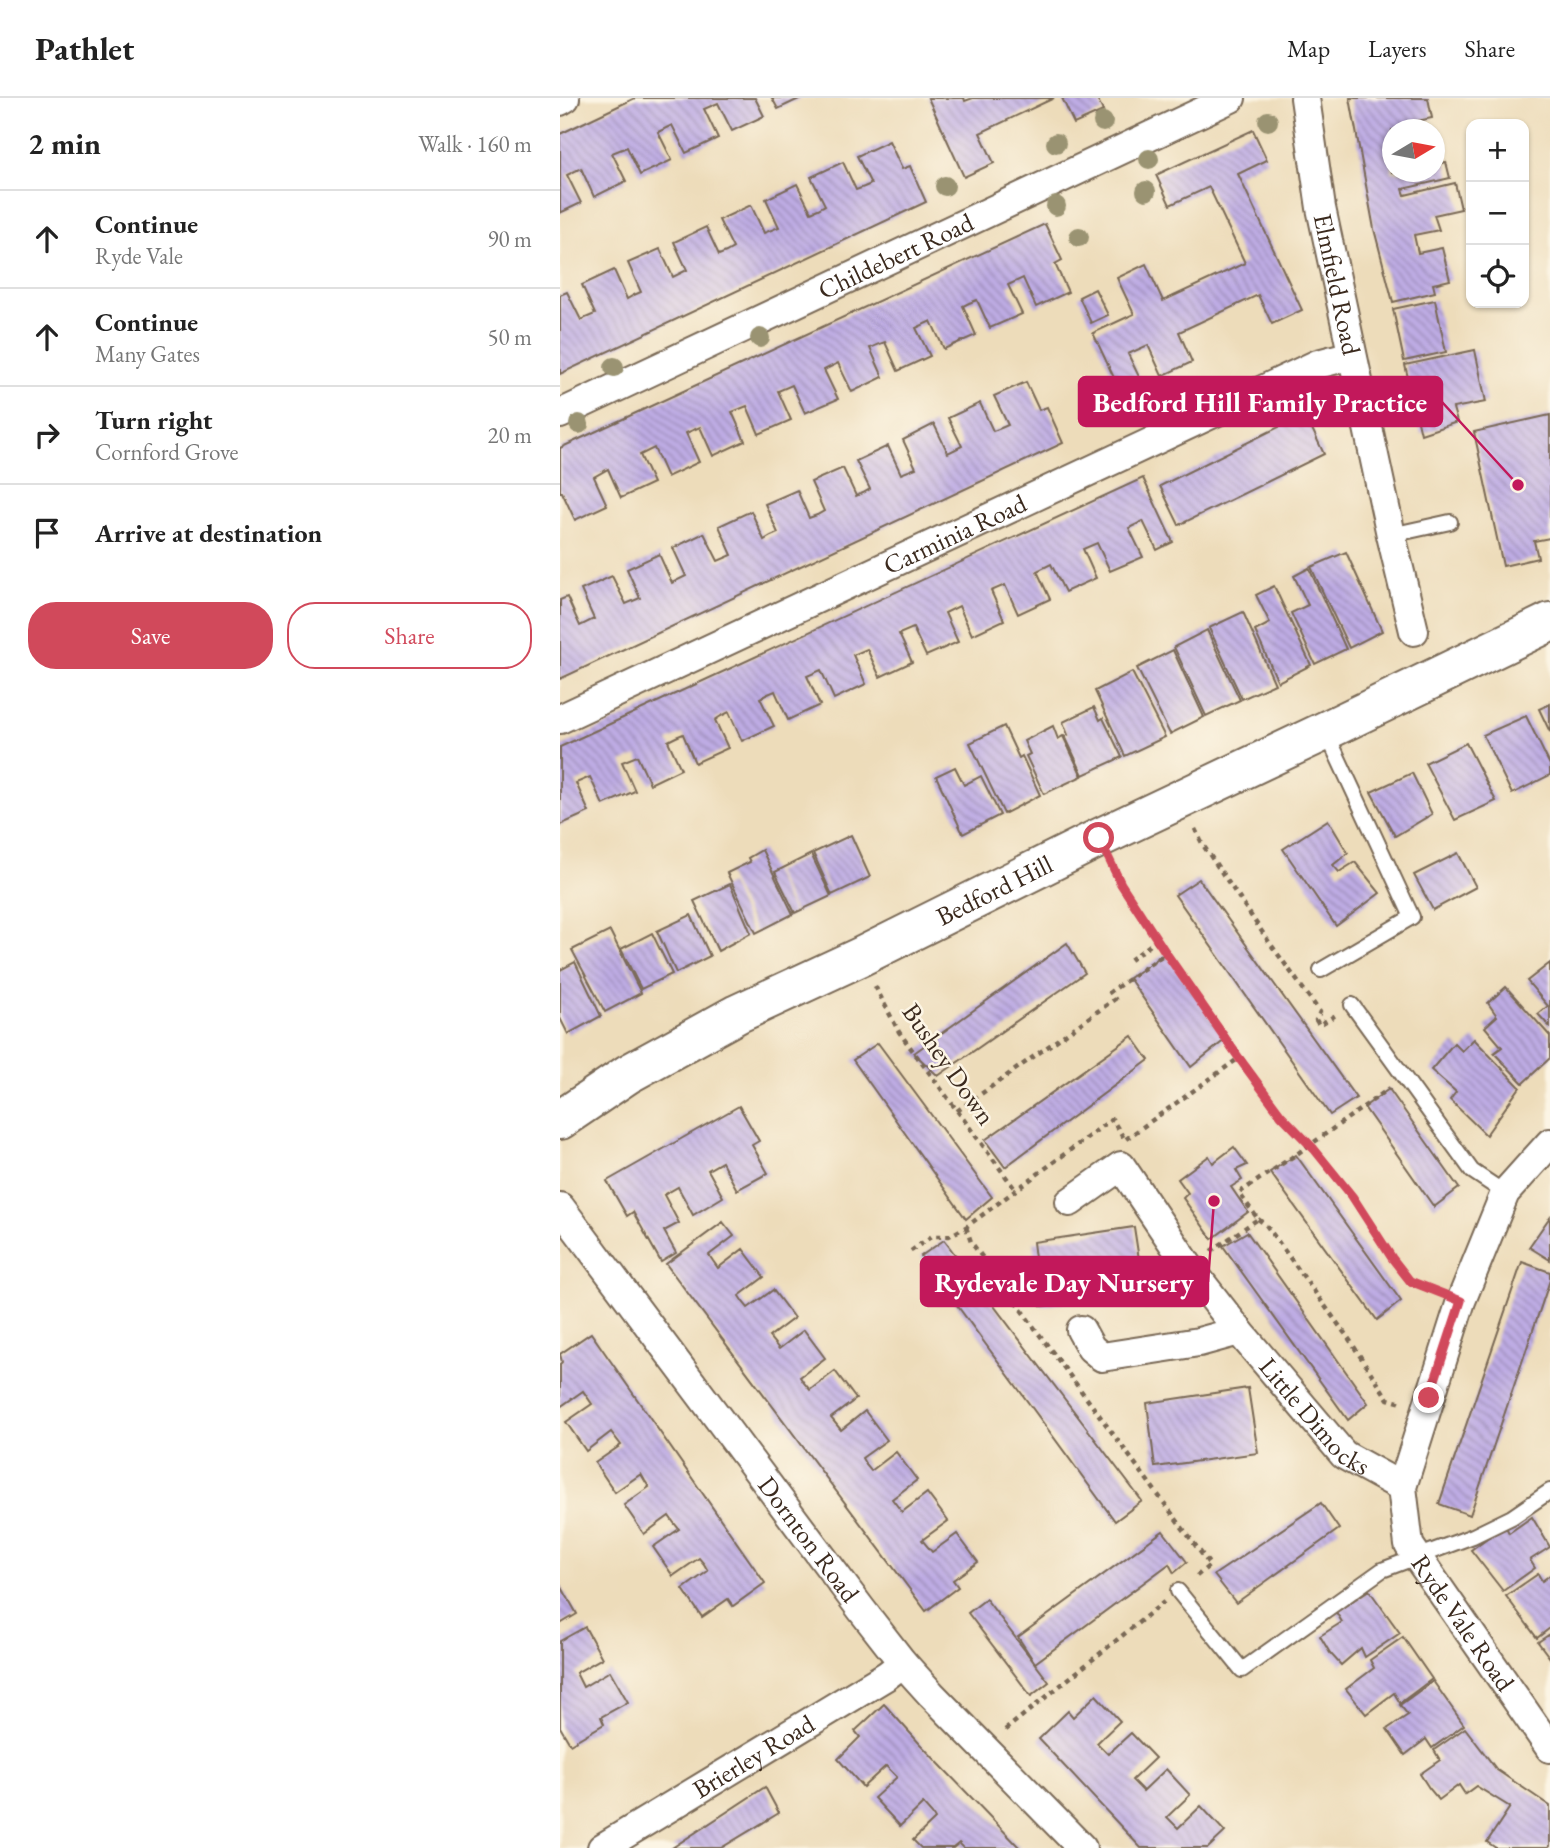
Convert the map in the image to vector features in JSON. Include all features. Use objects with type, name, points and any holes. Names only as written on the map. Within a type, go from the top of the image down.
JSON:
[{"type":"main road","name":"Bedford Hill","points":[[560,1120],[628,1074],[737,1014],[1550,622]]},
{"type":"street","points":[[560,100],[565,98]]},
{"type":"street","name":"Childebert Road","points":[[560,414],[1231,98]]},
{"type":"street","name":"Elmfield Road","points":[[1305,98],[1321,208],[1414,631]]},
{"type":"street","name":"Carminia Road","points":[[560,719],[1318,364],[1352,355]]},
{"type":"street","points":[[1402,1487],[1461,1301],[1505,1193],[1550,1143]]},
{"type":"street","points":[[1070,1202],[1123,1153]]},
{"type":"street","name":"Little Dimocks","points":[[1123,1153],[1189,1266],[1239,1331],[1344,1455],[1402,1487]]},
{"type":"street","name":"Dornton Road","points":[[560,1208],[903,1663],[1082,1848]]},
{"type":"street","name":"Little Dimocks","points":[[1081,1330],[1091,1348],[1102,1357],[1199,1342],[1239,1331]]},
{"type":"street","name":"Ryde Vale Road","points":[[1402,1487],[1409,1545],[1550,1748]]},
{"type":"street","name":"Brierley Road","points":[[602,1848],[903,1663]]},
{"type":"lane","points":[[1391,535],[1450,522]]},
{"type":"lane","points":[[1321,970],[1412,917],[1325,731]]},
{"type":"lane","points":[[1352,1005],[1472,1171],[1505,1193]]},
{"type":"lane","points":[[1178,1591],[1242,1670],[1382,1570],[1473,1536],[1512,1517],[1550,1491]]},
{"type":"path","points":[[1181,799],[1203,845],[1320,1012],[1316,1020],[1319,1025],[1352,1005]]},
{"type":"path","points":[[1099,838],[1121,884],[1239,1058],[1281,1115],[1312,1147],[1352,1196],[1392,1258],[1410,1281],[1461,1301]]},
{"type":"path","points":[[1130,960],[1157,940]]},
{"type":"path","points":[[957,1111],[1115,999],[1110,992],[1166,953]]},
{"type":"path","name":"Bushey Down","points":[[860,957],[899,1032],[1015,1189]]},
{"type":"path","points":[[911,1251],[932,1236],[949,1236],[965,1227],[1112,1119],[1123,1153],[1239,1058]]},
{"type":"path","points":[[1405,1078],[1312,1147],[1239,1192],[1349,1339],[1388,1399],[1425,1411]]},
{"type":"path","points":[[1189,1266],[1258,1219]]},
{"type":"path","points":[[965,1227],[971,1242],[1210,1565],[984,1748]]},
{"type":"building","points":[[635,98],[755,98],[764,116],[732,131],[718,103],[704,109],[718,138],[686,153],[672,125],[658,132],[672,160],[640,175],[627,147],[612,153],[626,181],[594,197],[581,168],[567,175],[581,203],[560,213],[560,134]]},
{"type":"building","points":[[772,98],[801,98],[778,109]]},
{"type":"building","points":[[928,98],[964,98],[965,101],[973,98],[1054,98],[980,133],[994,163],[964,177]]},
{"type":"building","points":[[1062,98],[1097,98],[1103,111],[1074,124]]},
{"type":"building","points":[[1350,98],[1428,98],[1432,118],[1382,119],[1382,182],[1433,182],[1403,189],[1405,195],[1455,183],[1461,209],[1434,215],[1439,230],[1414,235],[1418,253],[1442,248],[1450,280],[1433,284],[1435,292],[1393,302],[1374,229]]},
{"type":"building","points":[[1253,130],[1267,160],[1238,174],[1302,310],[1272,324],[1258,295],[1179,332],[1192,362],[1162,376],[1148,345],[1128,354],[1143,385],[1122,395],[1093,333],[1134,314],[1117,278],[1146,264],[1163,301],[1245,263],[1209,187],[1170,205],[1156,175]]},
{"type":"building","points":[[889,141],[902,169],[910,166],[926,202],[560,374],[560,295],[567,292],[581,320],[595,314],[582,285],[614,270],[627,299],[641,292],[628,263],[660,249],[673,277],[687,270],[674,242],[706,227],[719,255],[726,252],[733,248],[719,220],[751,205],[764,233],[779,227],[766,199],[797,184],[811,212],[818,209],[825,205],[811,177],[843,162],[856,190],[871,184],[857,156]]},
{"type":"building","points":[[1445,162],[1446,162],[1450,178],[1445,179]]},
{"type":"building","points":[[1045,224],[1062,260],[1055,264],[1068,292],[1036,307],[1023,278],[1008,285],[1022,314],[990,328],[977,300],[969,303],[963,306],[976,335],[944,349],[931,321],[916,328],[930,356],[898,371],[885,342],[870,348],[883,377],[852,392],[838,363],[824,370],[838,399],[805,413],[792,385],[778,391],[791,420],[759,434],[747,406],[732,412],[745,441],[713,456],[700,427],[686,433],[699,462],[667,477],[654,448],[640,455],[653,483],[621,498],[608,469],[594,477],[607,505],[575,520],[560,492],[560,448]]},
{"type":"building","points":[[1095,289],[1108,315],[1091,323],[1079,297]]},
{"type":"building","points":[[1435,300],[1446,352],[1404,361],[1393,309]]},
{"type":"building","points":[[1475,350],[1486,402],[1453,408],[1457,422],[1421,434],[1405,365]]},
{"type":"building","points":[[1026,382],[1039,410],[1047,407],[1063,443],[560,679],[560,600],[567,597],[580,626],[594,619],[581,590],[612,576],[626,604],[640,598],[627,569],[659,554],[672,583],[686,576],[673,548],[704,533],[718,561],[732,555],[719,526],[751,511],[764,540],[778,533],[765,504],[797,490],[809,518],[817,515],[824,511],[811,482],[843,468],[856,496],[863,493],[870,489],[856,461],[888,446],[901,474],[916,468],[903,440],[934,424],[948,453],[962,446],[948,418],[980,403],[993,431],[1008,425],[994,396]]},
{"type":"building","points":[[1305,414],[1324,454],[1179,525],[1160,486]]},
{"type":"building","points":[[1550,415],[1550,538],[1534,541],[1538,558],[1503,566],[1474,432]]},
{"type":"building","points":[[1143,478],[1173,542],[1157,550],[1143,521],[1129,528],[1143,557],[1110,571],[1097,543],[1083,549],[1096,578],[1065,592],[1051,564],[1037,571],[1050,599],[1018,614],[1005,585],[991,591],[1004,620],[972,635],[959,606],[945,613],[958,642],[926,656],[913,628],[899,634],[912,662],[880,677],[867,649],[853,655],[866,684],[834,699],[821,670],[807,676],[820,705],[788,720],[775,691],[768,694],[760,698],[774,726],[742,741],[729,712],[715,720],[728,748],[695,763],[683,734],[676,737],[668,741],[681,769],[650,784],[637,756],[622,762],[635,791],[603,805],[590,777],[576,783],[589,812],[560,825],[560,747]]},
{"type":"building","points":[[1346,552],[1382,631],[1349,648],[1311,567]]},
{"type":"building","points":[[1309,568],[1346,649],[1315,664],[1291,613],[1308,605],[1294,576]]},
{"type":"building","points":[[1274,586],[1311,665],[1278,682],[1255,631],[1270,623],[1256,595]]},
{"type":"building","points":[[1243,612],[1275,684],[1242,699],[1209,628]]},
{"type":"building","points":[[1207,630],[1240,700],[1206,716],[1174,647]]},
{"type":"building","points":[[1173,650],[1204,717],[1170,734],[1137,668]]},
{"type":"building","points":[[1132,672],[1165,737],[1125,756],[1095,691]]},
{"type":"building","points":[[1550,704],[1550,732],[1539,709]]},
{"type":"building","points":[[1094,707],[1100,720],[1103,718],[1122,757],[1083,775],[1065,736],[1068,735],[1063,722]]},
{"type":"building","points":[[1526,716],[1550,765],[1550,775],[1512,794],[1483,735]]},
{"type":"building","points":[[1004,726],[1040,795],[1004,814],[970,743]]},
{"type":"building","points":[[1053,726],[1058,739],[1063,736],[1082,776],[1044,794],[1026,756],[1030,754],[1024,741]]},
{"type":"building","points":[[1466,743],[1496,801],[1455,820],[1425,763]]},
{"type":"building","points":[[955,767],[964,785],[981,776],[1000,815],[963,834],[936,776]]},
{"type":"building","points":[[1412,773],[1432,814],[1395,836],[1371,792]]},
{"type":"building","points":[[1328,820],[1348,853],[1333,865],[1339,872],[1355,862],[1380,893],[1336,926],[1283,849]]},
{"type":"building","points":[[851,835],[870,877],[832,895],[813,853]]},
{"type":"building","points":[[762,850],[793,914],[756,933],[727,873],[750,862],[748,858]]},
{"type":"building","points":[[1458,853],[1476,887],[1433,910],[1414,875]]},
{"type":"building","points":[[811,854],[831,896],[795,913],[775,872]]},
{"type":"building","points":[[1199,879],[1356,1098],[1330,1115],[1175,895]]},
{"type":"building","points":[[730,884],[751,933],[718,951],[694,901]]},
{"type":"building","points":[[691,915],[710,956],[676,973],[657,931]]},
{"type":"building","points":[[610,931],[641,993],[605,1012],[572,950]]},
{"type":"building","points":[[652,933],[672,974],[641,989],[621,949]]},
{"type":"building","points":[[1067,943],[1085,973],[938,1076],[914,1053]]},
{"type":"building","points":[[1166,953],[1226,1039],[1191,1067],[1129,978]]},
{"type":"building","points":[[575,962],[601,1016],[568,1034],[560,1018],[560,970]]},
{"type":"building","points":[[1550,963],[1550,1027],[1538,1014],[1548,1006],[1527,981]]},
{"type":"building","points":[[1506,987],[1550,1036],[1550,1058],[1523,1083],[1494,1053],[1502,1047],[1485,1027],[1497,1016],[1488,1003]]},
{"type":"building","points":[[1132,1036],[1149,1060],[1005,1167],[985,1140]]},
{"type":"building","points":[[1474,1039],[1520,1087],[1486,1135],[1450,1100],[1456,1092],[1431,1070],[1454,1043],[1462,1051]]},
{"type":"building","points":[[878,1043],[992,1197],[966,1219],[853,1060]]},
{"type":"building","points":[[1389,1089],[1459,1188],[1434,1207],[1364,1107]]},
{"type":"building","points":[[739,1106],[759,1141],[752,1145],[768,1173],[737,1190],[722,1162],[708,1170],[723,1197],[693,1215],[678,1187],[664,1195],[679,1223],[664,1231],[676,1253],[661,1262],[633,1212],[627,1216],[607,1181]]},
{"type":"building","points":[[1234,1147],[1247,1165],[1236,1170],[1242,1180],[1231,1187],[1248,1212],[1212,1239],[1183,1198],[1188,1193],[1178,1179],[1209,1156],[1213,1163]]},
{"type":"building","points":[[1296,1155],[1401,1301],[1377,1320],[1270,1172]]},
{"type":"building","points":[[1550,1217],[1550,1260],[1529,1247]]},
{"type":"building","points":[[723,1222],[734,1236],[709,1255],[718,1268],[743,1249],[764,1277],[739,1296],[743,1302],[748,1308],[773,1290],[794,1318],[769,1337],[779,1349],[804,1330],[825,1358],[800,1377],[804,1383],[810,1390],[835,1371],[856,1399],[831,1418],[841,1430],[865,1411],[887,1440],[862,1458],[866,1465],[871,1471],[896,1452],[917,1480],[892,1499],[902,1512],[927,1493],[948,1521],[922,1540],[932,1552],[957,1534],[978,1562],[953,1580],[958,1587],[926,1611],[666,1264]]},
{"type":"building","points":[[1134,1227],[1144,1292],[1041,1306],[1033,1242]]},
{"type":"building","points":[[1247,1232],[1368,1403],[1348,1420],[1223,1246]]},
{"type":"building","points":[[944,1240],[1142,1501],[1115,1521],[921,1256]]},
{"type":"building","points":[[1522,1262],[1550,1272],[1550,1280],[1470,1515],[1439,1504]]},
{"type":"building","points":[[591,1333],[765,1583],[733,1606],[728,1599],[702,1617],[683,1589],[708,1571],[704,1564],[699,1558],[673,1576],[653,1547],[679,1529],[669,1516],[644,1534],[624,1505],[649,1487],[641,1474],[615,1492],[595,1463],[621,1445],[611,1432],[586,1451],[566,1422],[592,1404],[583,1391],[560,1407],[560,1354]]},
{"type":"building","points":[[1248,1388],[1258,1453],[1155,1467],[1147,1403]]},
{"type":"building","points":[[1321,1503],[1339,1529],[1236,1603],[1214,1575]]},
{"type":"building","points":[[1532,1517],[1550,1547],[1530,1560],[1535,1568],[1503,1591],[1471,1550],[1505,1525],[1509,1533]]},
{"type":"building","points":[[1163,1531],[1187,1562],[1174,1573],[1169,1564],[1035,1663],[1018,1637]]},
{"type":"building","points":[[1538,1574],[1542,1581],[1550,1575],[1550,1628],[1537,1638],[1506,1596]]},
{"type":"building","points":[[560,1584],[577,1614],[560,1624]]},
{"type":"building","points":[[1369,1590],[1400,1633],[1365,1657],[1361,1648],[1341,1665],[1320,1636],[1342,1622],[1336,1612]]},
{"type":"building","points":[[986,1599],[1049,1682],[1031,1696],[968,1613]]},
{"type":"building","points":[[585,1627],[602,1658],[576,1673],[583,1687],[610,1671],[628,1702],[601,1717],[604,1724],[570,1744],[560,1727],[560,1641]]},
{"type":"building","points":[[1550,1634],[1550,1658],[1538,1642]]},
{"type":"building","points":[[1403,1637],[1432,1679],[1400,1703],[1394,1693],[1366,1714],[1346,1689],[1374,1668],[1370,1660]]},
{"type":"building","points":[[1433,1681],[1464,1725],[1432,1748],[1426,1739],[1405,1755],[1387,1729],[1408,1715],[1400,1705]]},
{"type":"building","points":[[1096,1695],[1120,1721],[1097,1743],[1108,1754],[1131,1733],[1155,1758],[1132,1780],[1143,1791],[1166,1769],[1190,1795],[1167,1817],[1178,1828],[1201,1806],[1225,1832],[1208,1848],[1141,1848],[1039,1739],[1068,1711],[1073,1717]]},
{"type":"building","points":[[884,1704],[1020,1848],[964,1848],[959,1843],[953,1848],[921,1848],[913,1840],[935,1819],[923,1804],[900,1826],[874,1798],[897,1777],[886,1766],[863,1787],[838,1759],[860,1737],[855,1731]]},
{"type":"building","points":[[1465,1728],[1497,1770],[1550,1806],[1548,1848],[1496,1848],[1487,1842],[1510,1807],[1476,1786],[1465,1794],[1459,1785],[1439,1800],[1429,1788],[1420,1774],[1440,1760],[1434,1750]]},
{"type":"building","points":[[765,1787],[779,1813],[721,1848],[672,1848]]},
{"type":"place","name":"Bedford Hill Family Practice","points":[[1518,485]]},
{"type":"place","name":"Rydevale Day Nursery","points":[[1214,1201]]},
{"type":"route","points":[[1099,838],[1121,884],[1239,1058],[1281,1115],[1314,1149],[1352,1196],[1392,1258],[1410,1281],[1461,1301],[1429,1398]]}]
